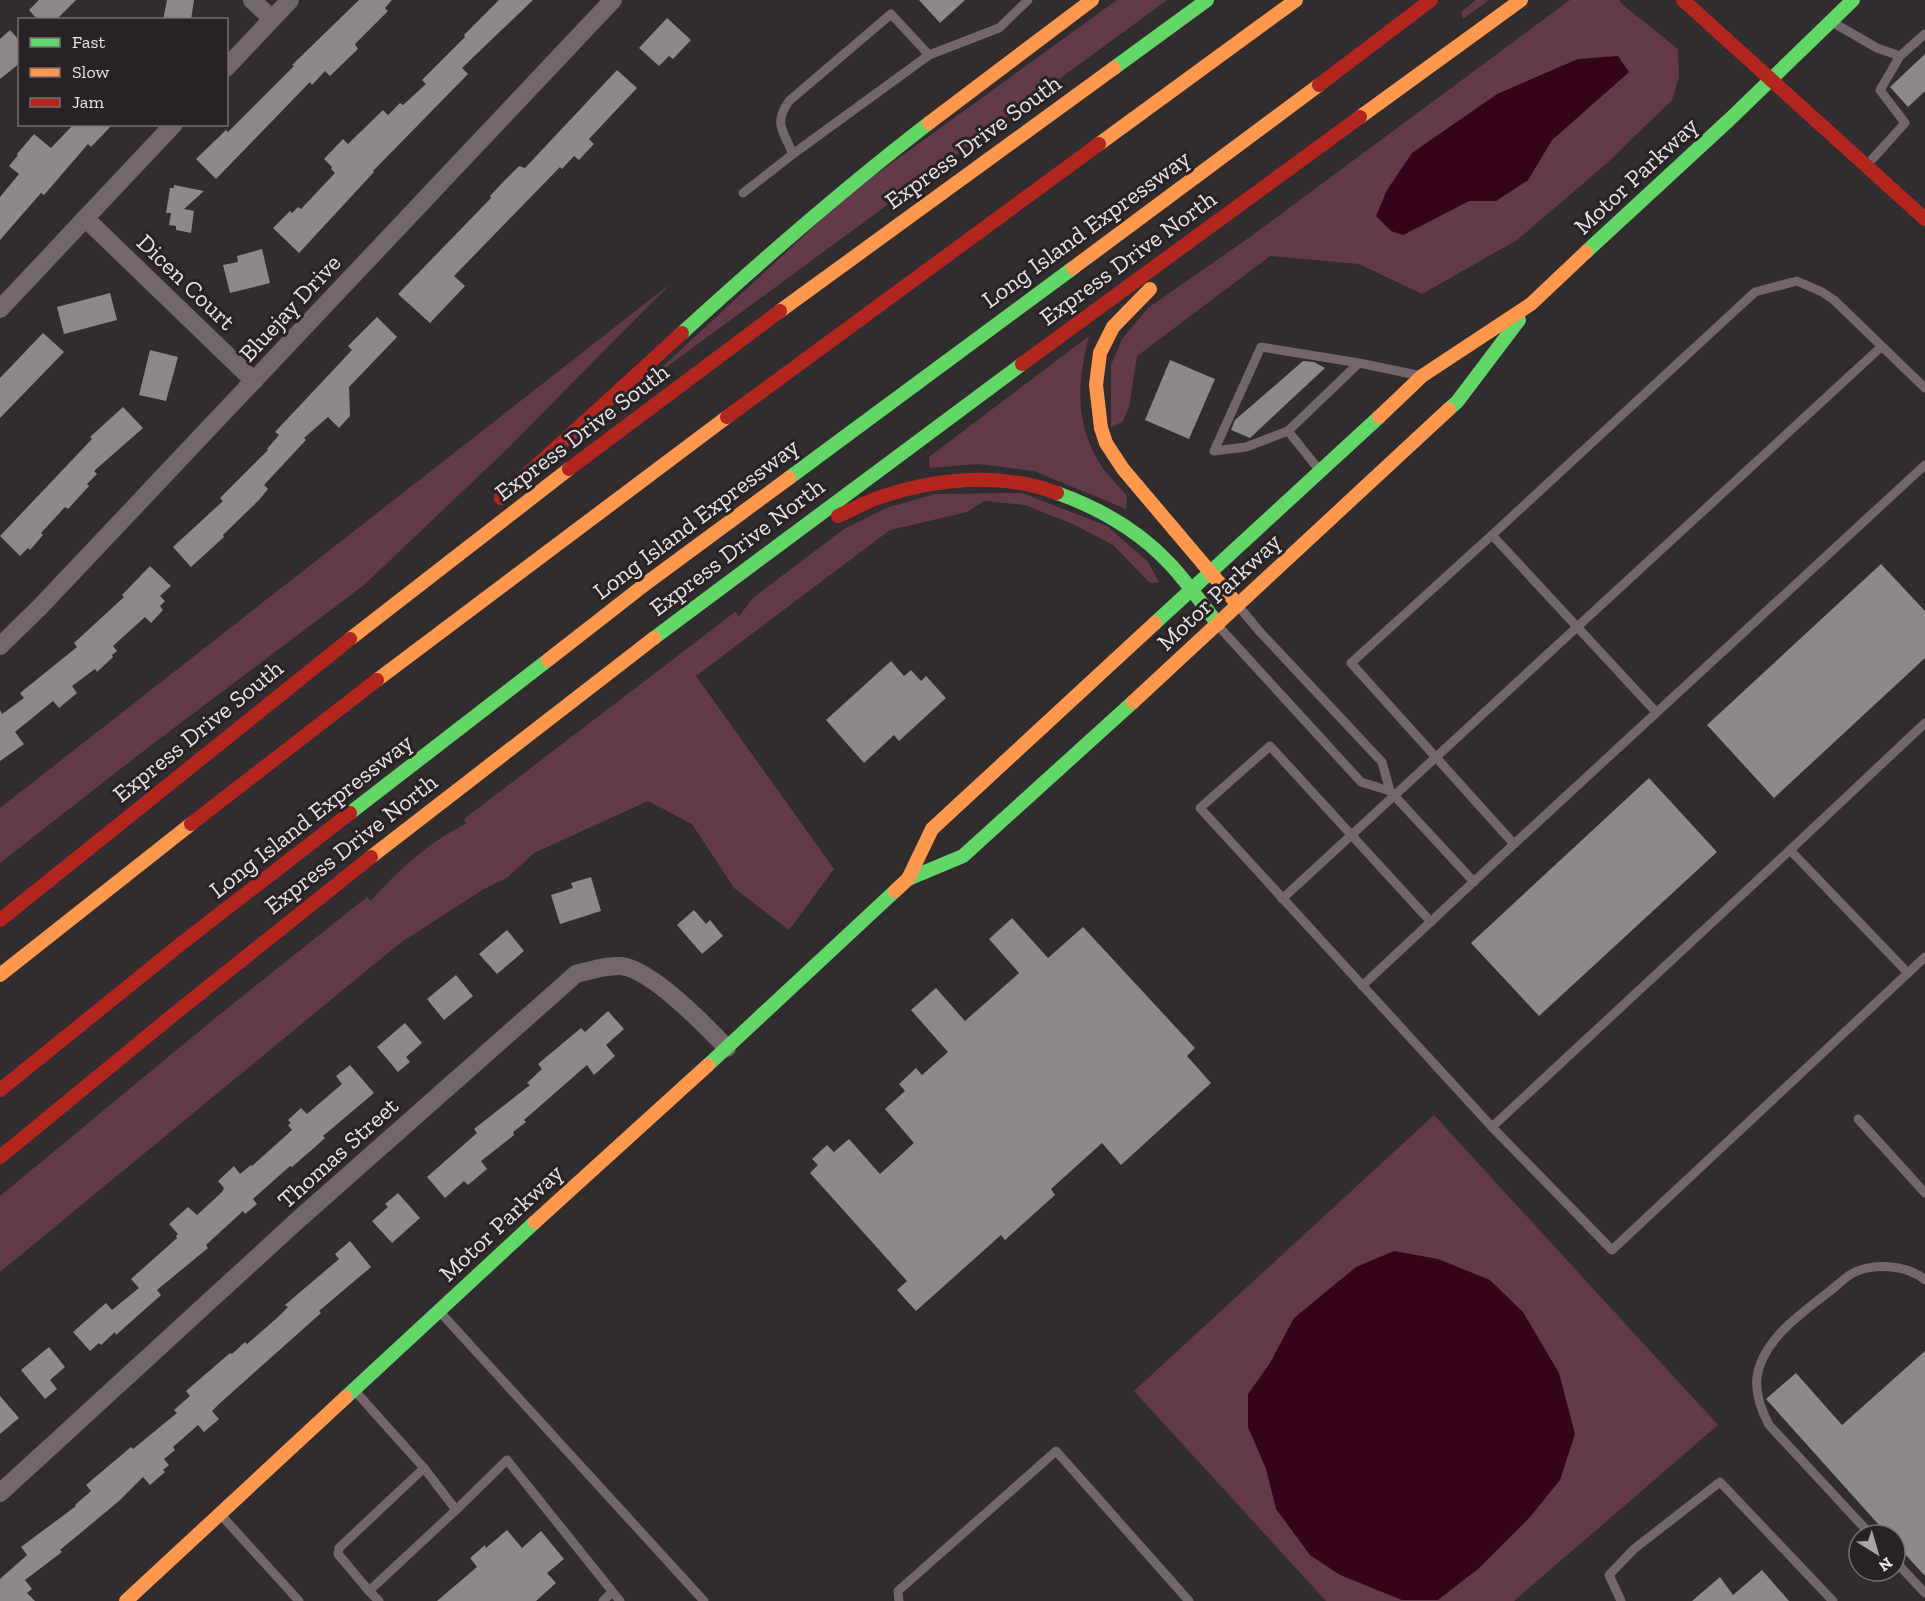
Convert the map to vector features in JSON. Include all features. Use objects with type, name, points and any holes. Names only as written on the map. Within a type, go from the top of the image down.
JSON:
[{"type":"main road","points":[[488,509],[733,286],[843,191],[912,135],[1092,0]]},
{"type":"main road","name":"Express Drive South","points":[[0,920],[354,635],[727,351],[1207,0]]},
{"type":"main road","points":[[0,975],[145,858],[604,507],[843,329],[1296,0]]},
{"type":"main road","name":"Long Island Expressway","points":[[0,1090],[182,943],[648,582],[1148,213],[1431,0]]},
{"type":"main road","name":"Express Drive North","points":[[0,1157],[352,871],[763,555],[1521,0]]},
{"type":"main road","points":[[1683,0],[1925,219]]},
{"type":"main road","name":"Motor Parkway","points":[[908,879],[932,829],[1322,472],[1422,376],[1531,304],[1729,120],[1853,0]]},
{"type":"main road","points":[[1238,206],[1124,314],[1106,340],[1097,367],[1096,392],[1098,415],[1106,442],[1114,456],[1133,482],[1238,606]]},
{"type":"main road","name":"Motor Parkway","points":[[126,1601],[908,879],[963,856],[1238,606],[1456,402],[1531,304]]},
{"type":"main road","points":[[763,555],[859,505],[895,492],[937,481],[960,479],[1011,481],[1054,490],[1096,507],[1147,542],[1161,555],[1218,624]]},
{"type":"main road","points":[[354,635],[445,548]]},
{"type":"street","points":[[252,0],[272,19]]},
{"type":"street","points":[[228,66],[290,0]]},
{"type":"street","name":"Bluejay Drive","points":[[0,646],[40,607],[613,0]]},
{"type":"street","points":[[0,309],[172,126]]},
{"type":"street","name":"Dicen Court","points":[[85,218],[254,381]]},
{"type":"street","name":"Thomas Street","points":[[0,1493],[290,1227],[576,974],[604,967],[624,966],[653,980],[700,1019],[727,1048]]},
{"type":"lane","points":[[743,193],[929,55],[999,28],[1028,0]]},
{"type":"lane","points":[[793,154],[780,124],[781,113],[789,100],[891,15],[929,55]]},
{"type":"lane","points":[[1830,21],[1877,48],[1900,56]]},
{"type":"lane","points":[[1865,166],[1905,123],[1880,90],[1900,56],[1925,34]]},
{"type":"lane","points":[[1514,844],[1352,663],[1755,292],[1797,281],[1814,288],[1834,300],[1925,388]]},
{"type":"lane","points":[[1359,363],[1288,431],[1246,447],[1214,451],[1261,347],[1359,363],[1422,376]]},
{"type":"lane","points":[[1282,899],[1351,836],[1392,794],[1437,757],[1881,347]]},
{"type":"lane","points":[[1288,431],[1322,472]]},
{"type":"lane","points":[[1362,986],[1925,465]]},
{"type":"lane","points":[[1492,535],[1656,712]]},
{"type":"lane","points":[[1238,606],[1382,762],[1392,794],[1474,882]]},
{"type":"lane","points":[[1218,624],[1235,646],[1361,782],[1392,794]]},
{"type":"lane","points":[[1492,1128],[1925,723]]},
{"type":"lane","points":[[1431,922],[1270,746],[1200,808],[1492,1128],[1612,1250],[1925,957]]},
{"type":"lane","points":[[1790,850],[1908,973]]},
{"type":"lane","points":[[1858,1119],[1925,1193]]},
{"type":"lane","points":[[1860,1523],[1769,1425],[1760,1407],[1757,1377],[1774,1340],[1788,1325],[1855,1272],[1877,1266],[1896,1268],[1917,1273],[1925,1280]]},
{"type":"lane","points":[[439,1311],[704,1601]]},
{"type":"lane","points":[[354,1390],[424,1468],[456,1510]]},
{"type":"lane","points":[[899,1601],[898,1591],[1056,1451],[1190,1601]]},
{"type":"lane","points":[[369,1591],[507,1460],[620,1601]]},
{"type":"lane","points":[[379,1601],[343,1563],[338,1554],[339,1548],[424,1468]]},
{"type":"lane","points":[[1621,1601],[1609,1575],[1634,1549],[1720,1482],[1833,1601]]},
{"type":"lane","points":[[219,1514],[299,1601]]},
{"type":"lane","points":[[1907,1574],[1925,1593]]},
{"type":"lane","points":[[603,1601],[612,1592]]},
{"type":"shaded area","points":[[1117,0],[1167,0],[646,382],[849,194]]},
{"type":"shaded area","points":[[1476,0],[1489,0],[1463,19],[1461,12]]},
{"type":"shaded area","points":[[1570,0],[1619,0],[1678,49],[1679,77],[1672,100],[1607,163],[1517,240],[1422,294],[1359,264],[1270,256],[1137,356],[1129,407],[1123,421],[1111,428],[1111,365],[1122,339],[1148,308],[1250,237]],"holes":[[[1629,72],[1552,140],[1528,180],[1496,201],[1469,201],[1403,235]]]},
{"type":"shaded area","points":[[1618,56],[1629,72],[1552,140],[1528,180],[1496,201],[1469,201],[1403,235],[1391,231],[1376,216],[1387,190],[1412,153],[1497,94],[1578,59]]},
{"type":"shaded area","points":[[670,284],[505,451],[364,585],[146,749],[0,863],[0,808]]},
{"type":"shaded area","points":[[1089,336],[1080,387],[1082,419],[1086,435],[1102,467],[1127,496],[1126,509],[1034,471],[978,464],[930,468],[929,457]]},
{"type":"shaded area","points":[[1022,493],[1107,526],[1148,562],[1159,582],[1150,583],[1113,545],[1075,525],[1025,505],[984,501],[967,512],[890,530],[696,676],[834,869],[789,930],[734,888],[692,824],[648,801],[534,853],[508,877],[484,889],[400,943],[0,1272],[0,1196],[219,1015],[367,897],[371,901],[415,858],[440,839],[466,824],[464,819],[735,612],[739,616],[754,597],[844,529],[886,508],[935,494]]},
{"type":"shaded area","points":[[1434,1115],[1718,1425],[1514,1601],[1326,1601],[1134,1391]]},
{"type":"shaded area","points":[[1394,1251],[1438,1259],[1490,1280],[1523,1312],[1559,1373],[1575,1434],[1560,1480],[1530,1517],[1478,1569],[1438,1600],[1402,1600],[1340,1575],[1310,1555],[1276,1509],[1266,1469],[1248,1427],[1248,1394],[1270,1363],[1294,1318],[1356,1267]]},
{"type":"building","points":[[39,0],[76,0],[58,18],[36,18],[29,10]]},
{"type":"building","points":[[167,0],[194,0],[191,18],[163,18]]},
{"type":"building","points":[[359,0],[392,0],[385,8],[388,11],[355,44],[358,49],[330,76],[325,71],[312,85],[310,82],[216,179],[196,159],[226,130],[228,132]]},
{"type":"building","points":[[499,0],[533,0],[462,68],[468,74],[373,171],[299,253],[273,228],[290,211],[292,213],[298,207],[301,209],[335,173],[324,159],[343,139],[348,144],[383,110],[388,115],[400,103],[403,105],[426,84],[422,80]]},
{"type":"building","points":[[919,0],[965,0],[940,23]]},
{"type":"building","points":[[667,18],[691,40],[673,59],[669,56],[659,66],[639,48]]},
{"type":"building","points":[[10,30],[18,39],[18,65],[0,79],[0,39]]},
{"type":"building","points":[[1925,54],[1925,91],[1908,107],[1890,87]]},
{"type":"building","points":[[617,70],[637,88],[589,139],[594,144],[579,160],[574,156],[562,169],[560,167],[454,276],[465,286],[430,323],[398,294],[491,198],[490,196],[503,182],[519,166],[525,168]]},
{"type":"building","points":[[72,126],[111,126],[91,147],[88,144],[44,195],[41,193],[0,240],[0,197],[19,174],[9,166],[34,134],[51,148]]},
{"type":"building","points":[[174,185],[204,191],[184,209],[194,211],[191,233],[176,230],[176,226],[169,225],[171,213],[166,213],[170,188],[174,188]]},
{"type":"building","points":[[262,249],[270,283],[230,293],[223,265],[238,262],[237,256]]},
{"type":"building","points":[[110,293],[117,320],[64,334],[57,307]]},
{"type":"building","points":[[377,317],[397,337],[349,387],[350,416],[339,428],[328,417],[304,438],[306,440],[264,485],[268,489],[259,500],[191,567],[173,547],[223,501],[220,498],[268,450],[279,435],[275,432],[352,350],[348,346]]},
{"type":"building","points":[[43,333],[64,352],[0,418],[0,378]]},
{"type":"building","points":[[150,350],[178,357],[166,401],[139,395]]},
{"type":"building","points":[[1170,360],[1215,379],[1189,439],[1145,420]]},
{"type":"building","points":[[1303,361],[1314,362],[1325,368],[1250,438],[1231,430],[1235,420]]},
{"type":"building","points":[[123,407],[143,428],[94,471],[97,474],[87,484],[89,486],[41,533],[43,535],[30,550],[28,548],[20,556],[0,536],[92,439],[90,437]]},
{"type":"building","points":[[1881,564],[1925,611],[1925,658],[1774,798],[1707,725]]},
{"type":"building","points":[[150,566],[171,586],[160,596],[165,601],[160,606],[163,610],[151,623],[145,617],[113,646],[117,651],[112,655],[113,657],[97,672],[95,669],[72,686],[77,693],[59,708],[53,701],[15,732],[24,744],[0,761],[0,710],[2,714],[24,698],[20,693],[77,647],[74,643],[124,597],[122,595]]},
{"type":"building","points":[[891,661],[904,676],[911,670],[921,681],[926,676],[946,698],[899,741],[894,735],[864,763],[826,720]]},
{"type":"building","points":[[1649,778],[1717,852],[1539,1016],[1471,943]]},
{"type":"building","points":[[591,877],[601,911],[560,924],[551,895],[573,888],[571,883]]},
{"type":"building","points":[[694,910],[706,924],[710,920],[723,936],[702,954],[677,925]]},
{"type":"building","points":[[1012,918],[1048,958],[1083,927],[1195,1048],[1187,1056],[1211,1083],[1121,1165],[1102,1143],[1051,1189],[1055,1195],[1005,1240],[1001,1235],[916,1311],[897,1290],[907,1281],[810,1173],[818,1165],[812,1159],[827,1145],[834,1152],[849,1139],[880,1174],[914,1143],[885,1109],[905,1091],[899,1084],[916,1068],[922,1075],[948,1052],[911,1010],[936,988],[965,1021],[1019,973],[989,939]]},
{"type":"building","points":[[507,930],[524,951],[497,974],[479,954]]},
{"type":"building","points":[[456,975],[473,996],[444,1020],[427,999]]},
{"type":"building","points":[[608,1011],[624,1029],[606,1045],[615,1056],[594,1075],[587,1065],[524,1120],[526,1122],[513,1132],[514,1135],[481,1161],[487,1169],[468,1185],[464,1181],[445,1198],[427,1177],[477,1133],[474,1129],[530,1085],[527,1083],[542,1069],[538,1064],[581,1028],[585,1032]]},
{"type":"building","points":[[405,1023],[422,1043],[406,1057],[410,1062],[398,1072],[377,1047]]},
{"type":"building","points":[[350,1065],[374,1093],[253,1199],[257,1204],[245,1214],[243,1211],[206,1245],[208,1248],[157,1290],[161,1295],[116,1335],[115,1332],[101,1345],[99,1343],[90,1351],[73,1332],[106,1303],[112,1310],[139,1288],[131,1279],[177,1238],[178,1234],[169,1224],[188,1207],[197,1215],[222,1192],[224,1188],[218,1181],[234,1166],[240,1174],[252,1166],[292,1130],[288,1125],[291,1123],[288,1120],[301,1108],[307,1114],[342,1084],[336,1076]]},
{"type":"building","points":[[398,1193],[420,1218],[392,1243],[372,1221],[388,1207],[385,1204]]},
{"type":"building","points":[[350,1241],[371,1267],[319,1311],[321,1313],[212,1411],[219,1419],[204,1432],[198,1425],[173,1447],[175,1450],[164,1459],[169,1465],[163,1470],[165,1472],[150,1485],[143,1477],[119,1501],[60,1550],[62,1552],[25,1580],[32,1589],[27,1593],[35,1601],[0,1601],[0,1579],[27,1555],[21,1547],[76,1506],[91,1491],[86,1485],[131,1447],[133,1449],[177,1413],[174,1410],[190,1396],[186,1391],[230,1353],[232,1354],[245,1342],[247,1344],[277,1318],[288,1307],[285,1305],[339,1259],[335,1254]]},
{"type":"building","points":[[49,1347],[65,1367],[50,1380],[57,1389],[45,1399],[21,1370]]},
{"type":"building","points":[[1925,1351],[1925,1576],[1907,1556],[1907,1523],[1877,1523],[1766,1399],[1796,1373],[1842,1425]]},
{"type":"building","points":[[0,1396],[19,1418],[0,1434]]},
{"type":"building","points":[[507,1530],[522,1548],[541,1531],[564,1559],[547,1573],[556,1583],[536,1601],[437,1601],[477,1567],[470,1558]]},
{"type":"building","points":[[1762,1570],[1789,1601],[1692,1601],[1720,1577],[1733,1595]]},
{"type":"traffic: fast","points":[[1114,68],[1207,0]]},
{"type":"traffic: fast","points":[[1586,252],[1729,120],[1853,0]]},
{"type":"traffic: fast","points":[[682,333],[803,225],[929,123]]},
{"type":"traffic: fast","points":[[789,478],[1073,268]]},
{"type":"traffic: fast","points":[[1449,409],[1457,402],[1519,320]]},
{"type":"traffic: fast","points":[[654,638],[1022,364]]},
{"type":"traffic: fast","points":[[1155,623],[1379,417]]},
{"type":"traffic: fast","points":[[1057,493],[1103,513],[1144,540],[1176,570],[1218,624]]},
{"type":"traffic: fast","points":[[350,813],[548,660]]},
{"type":"traffic: fast","points":[[908,879],[963,856],[1133,702]]},
{"type":"traffic: fast","points":[[708,1065],[895,891]]},
{"type":"traffic: fast","points":[[346,1397],[535,1222]]},
{"type":"traffic: slow","points":[[929,123],[1092,0]]},
{"type":"traffic: slow","points":[[1099,144],[1296,0]]},
{"type":"traffic: slow","points":[[1360,117],[1521,0]]},
{"type":"traffic: slow","points":[[780,311],[1114,68]]},
{"type":"traffic: slow","points":[[1073,268],[1319,85]]},
{"type":"traffic: slow","points":[[1379,417],[1422,376],[1531,304],[1586,252]]},
{"type":"traffic: slow","points":[[1150,289],[1113,327],[1100,353],[1096,385],[1101,428],[1106,443],[1123,469],[1238,605]]},
{"type":"traffic: slow","points":[[1133,702],[1449,409]]},
{"type":"traffic: slow","points":[[377,680],[727,417]]},
{"type":"traffic: slow","points":[[350,639],[569,469]]},
{"type":"traffic: slow","points":[[548,660],[648,582],[789,478]]},
{"type":"traffic: slow","points":[[895,891],[908,879],[932,829],[1155,623]]},
{"type":"traffic: slow","points":[[371,857],[654,638]]},
{"type":"traffic: slow","points":[[0,975],[191,824]]},
{"type":"traffic: slow","points":[[535,1222],[708,1065]]},
{"type":"traffic: slow","points":[[126,1601],[346,1397]]},
{"type":"traffic: jam","points":[[1319,85],[1431,0]]},
{"type":"traffic: jam","points":[[1683,0],[1925,219]]},
{"type":"traffic: jam","points":[[1022,364],[1360,117]]},
{"type":"traffic: jam","points":[[727,417],[1099,144]]},
{"type":"traffic: jam","points":[[569,469],[780,311]]},
{"type":"traffic: jam","points":[[501,498],[682,333]]},
{"type":"traffic: jam","points":[[838,516],[880,497],[923,485],[946,482],[968,480],[1014,482],[1057,493]]},
{"type":"traffic: jam","points":[[0,920],[350,639]]},
{"type":"traffic: jam","points":[[191,824],[377,680]]},
{"type":"traffic: jam","points":[[0,1090],[182,943],[350,813]]},
{"type":"traffic: jam","points":[[0,1157],[371,857]]}]
